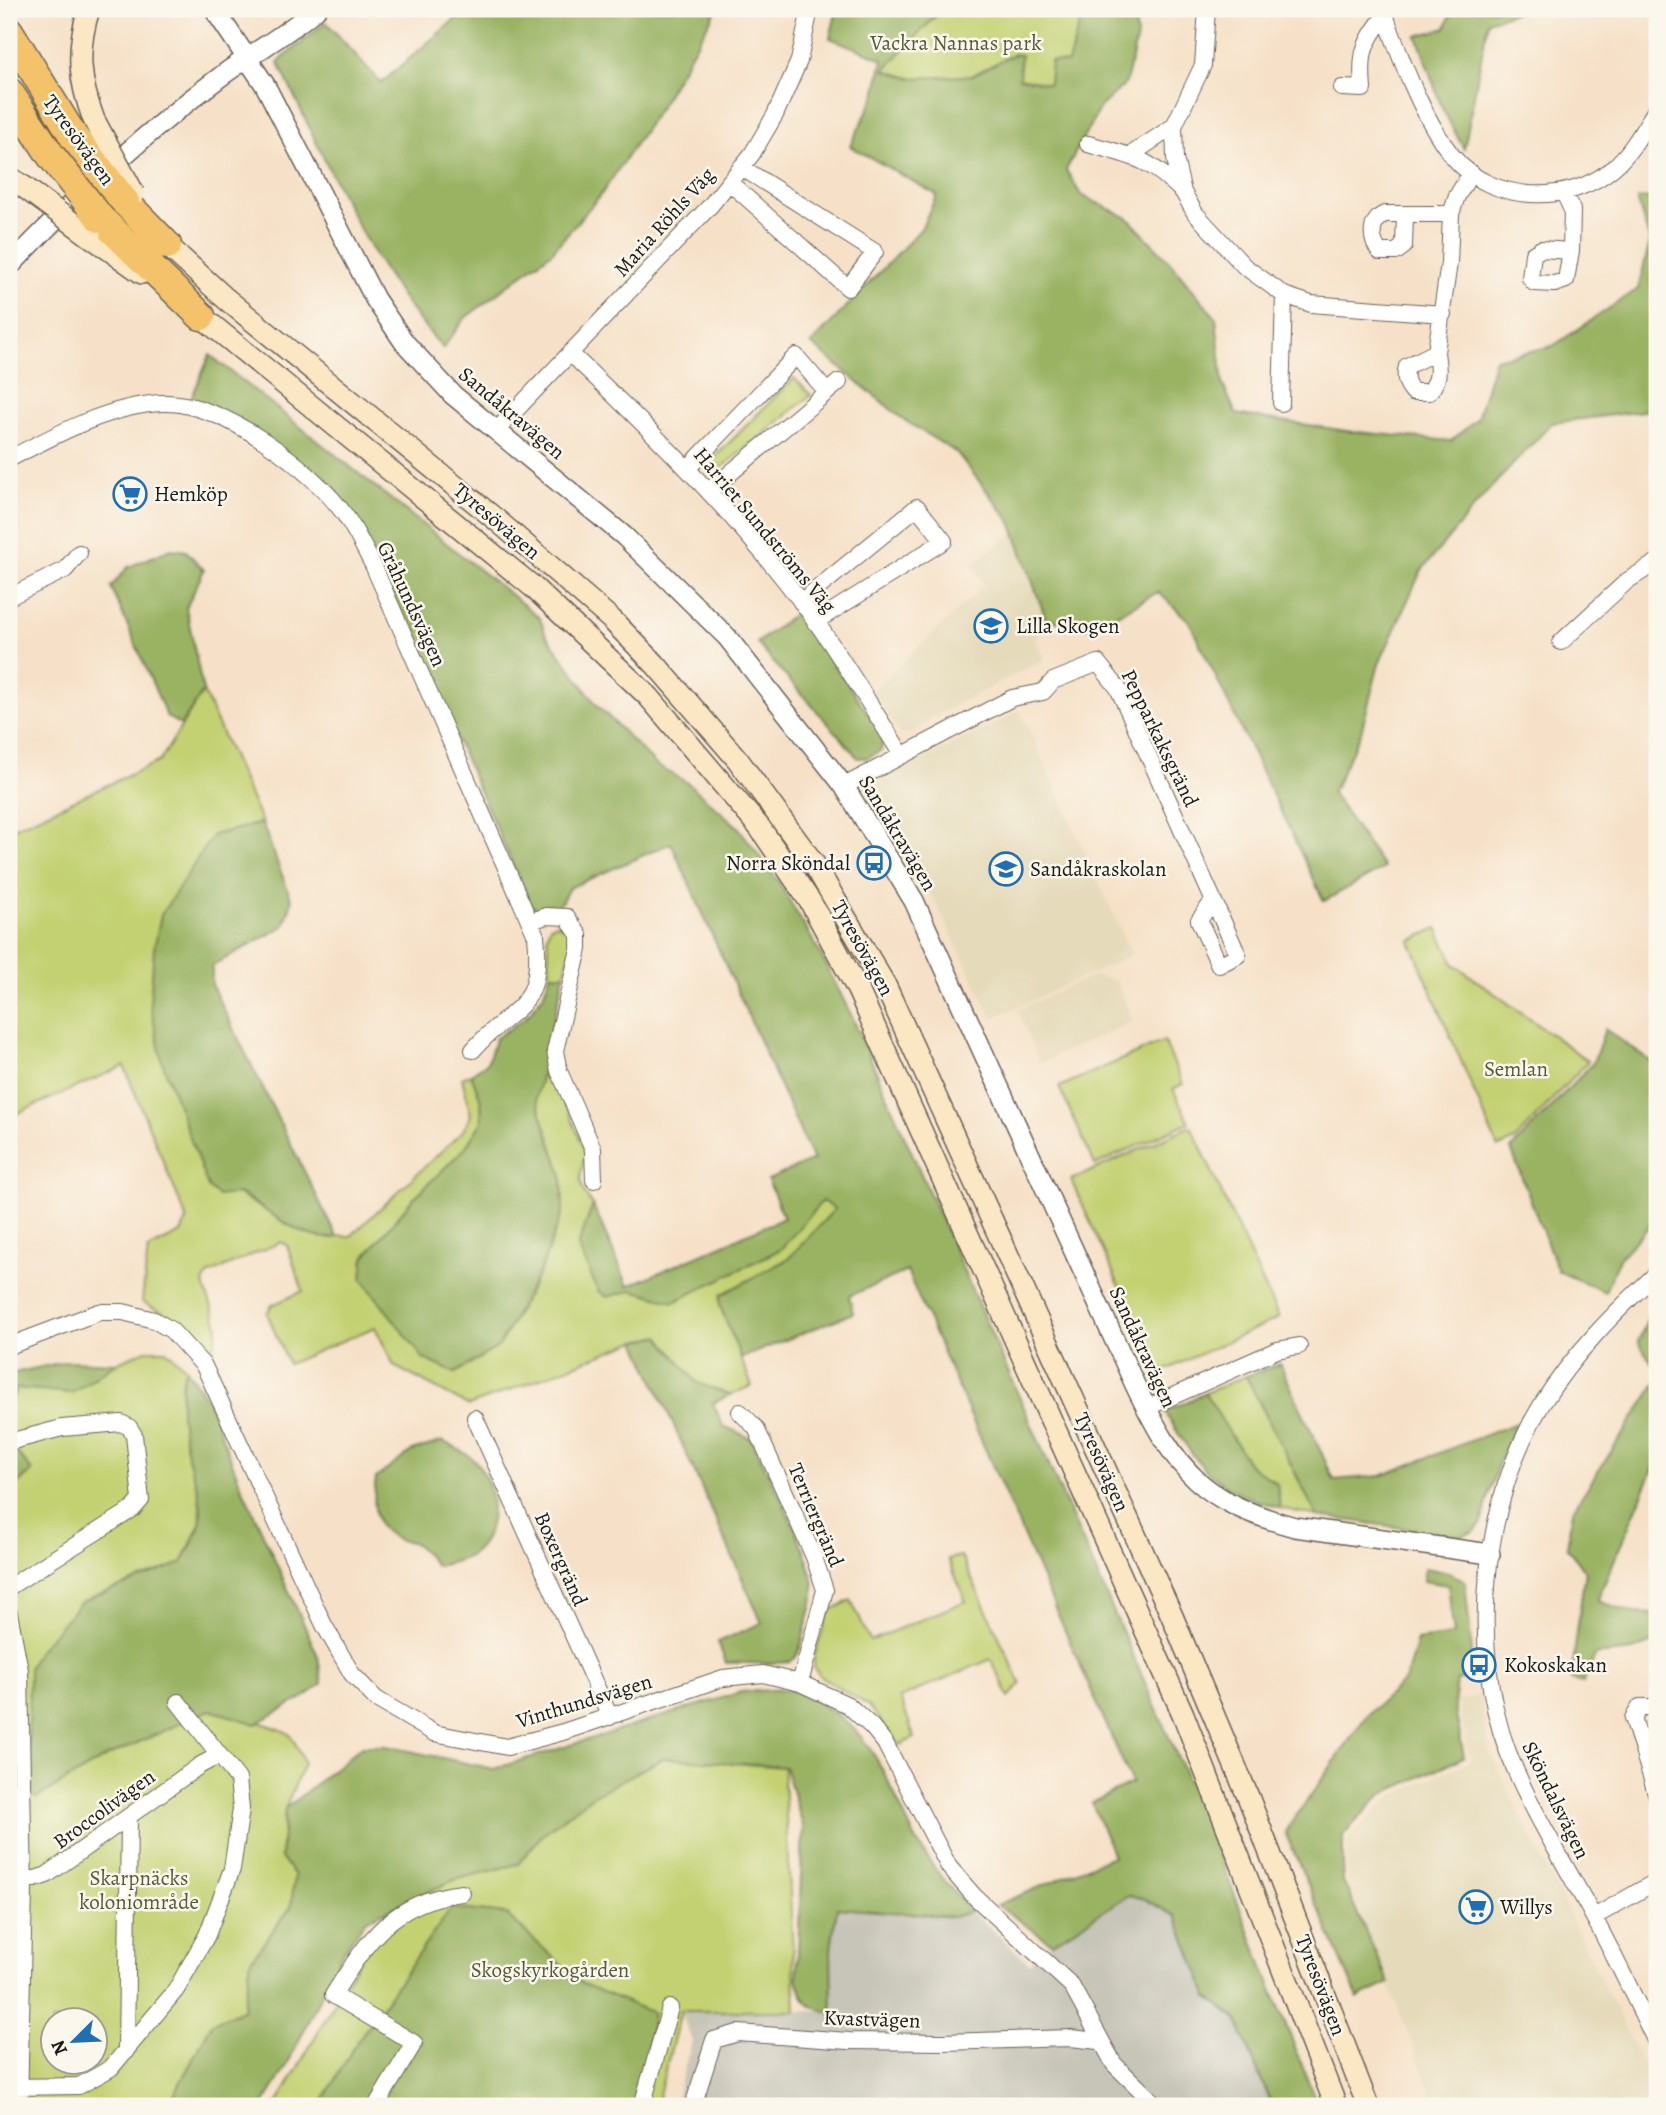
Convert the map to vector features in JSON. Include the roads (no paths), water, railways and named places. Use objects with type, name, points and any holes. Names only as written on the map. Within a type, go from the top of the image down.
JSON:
[{"type":"highway","name":"Tyresövägen","points":[[9,31],[84,129],[130,198],[167,245]]},
{"type":"highway","name":"Tyresövägen","points":[[9,92],[95,227],[201,316]]},
{"type":"main road","points":[[84,129],[80,37],[89,9]]},
{"type":"main road","points":[[17,182],[95,227]]},
{"type":"main road","name":"Tyresövägen","points":[[167,245],[225,298],[499,522],[612,620],[655,664],[738,760],[814,864],[885,985],[1172,1616],[1249,1799],[1368,2106]]},
{"type":"main road","name":"Tyresövägen","points":[[201,316],[533,587],[611,658],[724,783],[811,903],[858,990],[1156,1654],[1221,1808],[1336,2106]]},
{"type":"street","name":"Sandåkravägen","points":[[214,9],[248,58],[390,323],[435,377],[624,536],[727,637],[844,786],[914,901],[1146,1408],[1178,1464],[1214,1496],[1235,1508],[1295,1527],[1490,1553]]},
{"type":"street","points":[[9,267],[163,122],[316,9]]},
{"type":"street","name":"Maria Röhls Väg","points":[[496,431],[710,206],[741,167],[775,115],[799,61],[810,9]]},
{"type":"street","points":[[1183,192],[1175,159],[1174,126],[1203,65],[1207,9]]},
{"type":"street","points":[[1342,88],[1363,89],[1361,66],[1365,41],[1384,12]]},
{"type":"street","points":[[1384,12],[1426,111],[1444,145],[1471,173],[1511,191],[1535,195],[1564,193],[1592,182],[1613,169],[1636,141],[1657,108]]},
{"type":"street","points":[[1132,154],[1174,126]]},
{"type":"street","points":[[1088,144],[1132,154],[1165,175],[1183,192],[1212,234],[1244,266],[1284,295],[1311,304],[1443,314]]},
{"type":"street","points":[[729,182],[848,288],[875,252],[741,167]]},
{"type":"street","points":[[1436,352],[1443,314],[1451,214],[1457,196],[1471,173]]},
{"type":"street","points":[[1564,193],[1572,210],[1571,251]]},
{"type":"street","points":[[1405,215],[1451,214]]},
{"type":"street","points":[[1281,402],[1284,295]]},
{"type":"street","name":"Harriet Sundströms Väg","points":[[570,353],[688,468],[801,601],[902,755]]},
{"type":"street","points":[[688,468],[796,356],[833,387],[709,491]]},
{"type":"street","name":"Gråhundsvägen","points":[[9,459],[83,424],[127,409],[162,402],[190,403],[246,429],[323,491],[346,517],[373,565],[532,921],[538,959],[536,983],[528,1001],[489,1031],[472,1050]]},
{"type":"street","points":[[801,601],[917,507],[944,541],[816,622]]},
{"type":"street","points":[[9,597],[65,570],[79,552]]},
{"type":"street","points":[[1561,642],[1627,581],[1657,562]]},
{"type":"street","name":"Pepparkaksgränd","points":[[844,786],[1012,698],[1042,692],[1053,681],[1098,663],[1118,688],[1213,901]]},
{"type":"street","points":[[532,921],[546,916],[567,917],[579,935],[579,949],[555,1051],[559,1072],[593,1150],[594,1180]]},
{"type":"street","name":"Sköndalsvägen","points":[[1657,1273],[1588,1340],[1541,1405],[1506,1486],[1490,1553],[1486,1598],[1487,1643],[1497,1710],[1507,1751],[1657,2044]]},
{"type":"street","name":"Vinthundsvägen","points":[[9,1346],[99,1312],[123,1312],[154,1320],[187,1344],[204,1366],[324,1625],[352,1674],[376,1699],[434,1733],[507,1747],[610,1717],[723,1678],[763,1674],[800,1683],[848,1705],[885,1743],[949,1867],[974,1896],[1071,1985],[1087,2010],[1099,2041],[1114,2064],[1157,2106]]},
{"type":"street","points":[[1146,1408],[1277,1350],[1299,1346]]},
{"type":"street","name":"Terriergränd","points":[[740,1412],[756,1428],[814,1557],[825,1590],[800,1683]]},
{"type":"street","name":"Boxergränd","points":[[475,1418],[610,1717]]},
{"type":"street","points":[[9,1441],[62,1428],[121,1423],[129,1427],[134,1435],[141,1500],[133,1509],[9,1587]]},
{"type":"street","points":[[9,1613],[14,1670],[14,2087],[19,2106]]},
{"type":"street","points":[[14,2087],[79,2086],[111,2068],[146,2030],[182,1979],[207,1935],[232,1869],[241,1810],[238,1779],[178,1702]]},
{"type":"street","points":[[1657,1707],[1640,1707],[1634,1711],[1633,1718],[1657,1797]]},
{"type":"street","name":"Broccolivägen","points":[[16,1880],[47,1875],[129,1819],[199,1766],[219,1755]]},
{"type":"street","points":[[126,2051],[129,1819]]},
{"type":"street","points":[[1594,1917],[1657,1881]]},
{"type":"street","points":[[376,2106],[414,2043],[334,1995],[361,1951],[381,1927],[411,1905],[438,1896],[462,1893]]},
{"type":"street","points":[[642,2106],[670,2008]]},
{"type":"street","name":"Kvastvägen","points":[[693,2106],[714,2040],[738,2033],[849,2041],[943,2042],[1070,2038],[1099,2041]]},
{"type":"place","name":"Hemköp","points":[[130,494]]},
{"type":"place","name":"Lilla Skogen","points":[[991,626]]},
{"type":"place","name":"Norra Sköndal","points":[[874,863]]},
{"type":"place","name":"Sandåkraskolan","points":[[1006,869]]},
{"type":"place","name":"Kokoskakan","points":[[1479,1665]]},
{"type":"place","name":"Willys","points":[[1476,1907]]},
{"type":"park label","name":"Vackra Nannas park","points":[[956,43]]},
{"type":"park label","name":"Semlan","points":[[1516,1069]]},
{"type":"park label","name":"Skarpnäcks koloniområde","points":[[139,1890]]},
{"type":"park label","name":"Skogskyrkogården","points":[[550,1970]]}]
